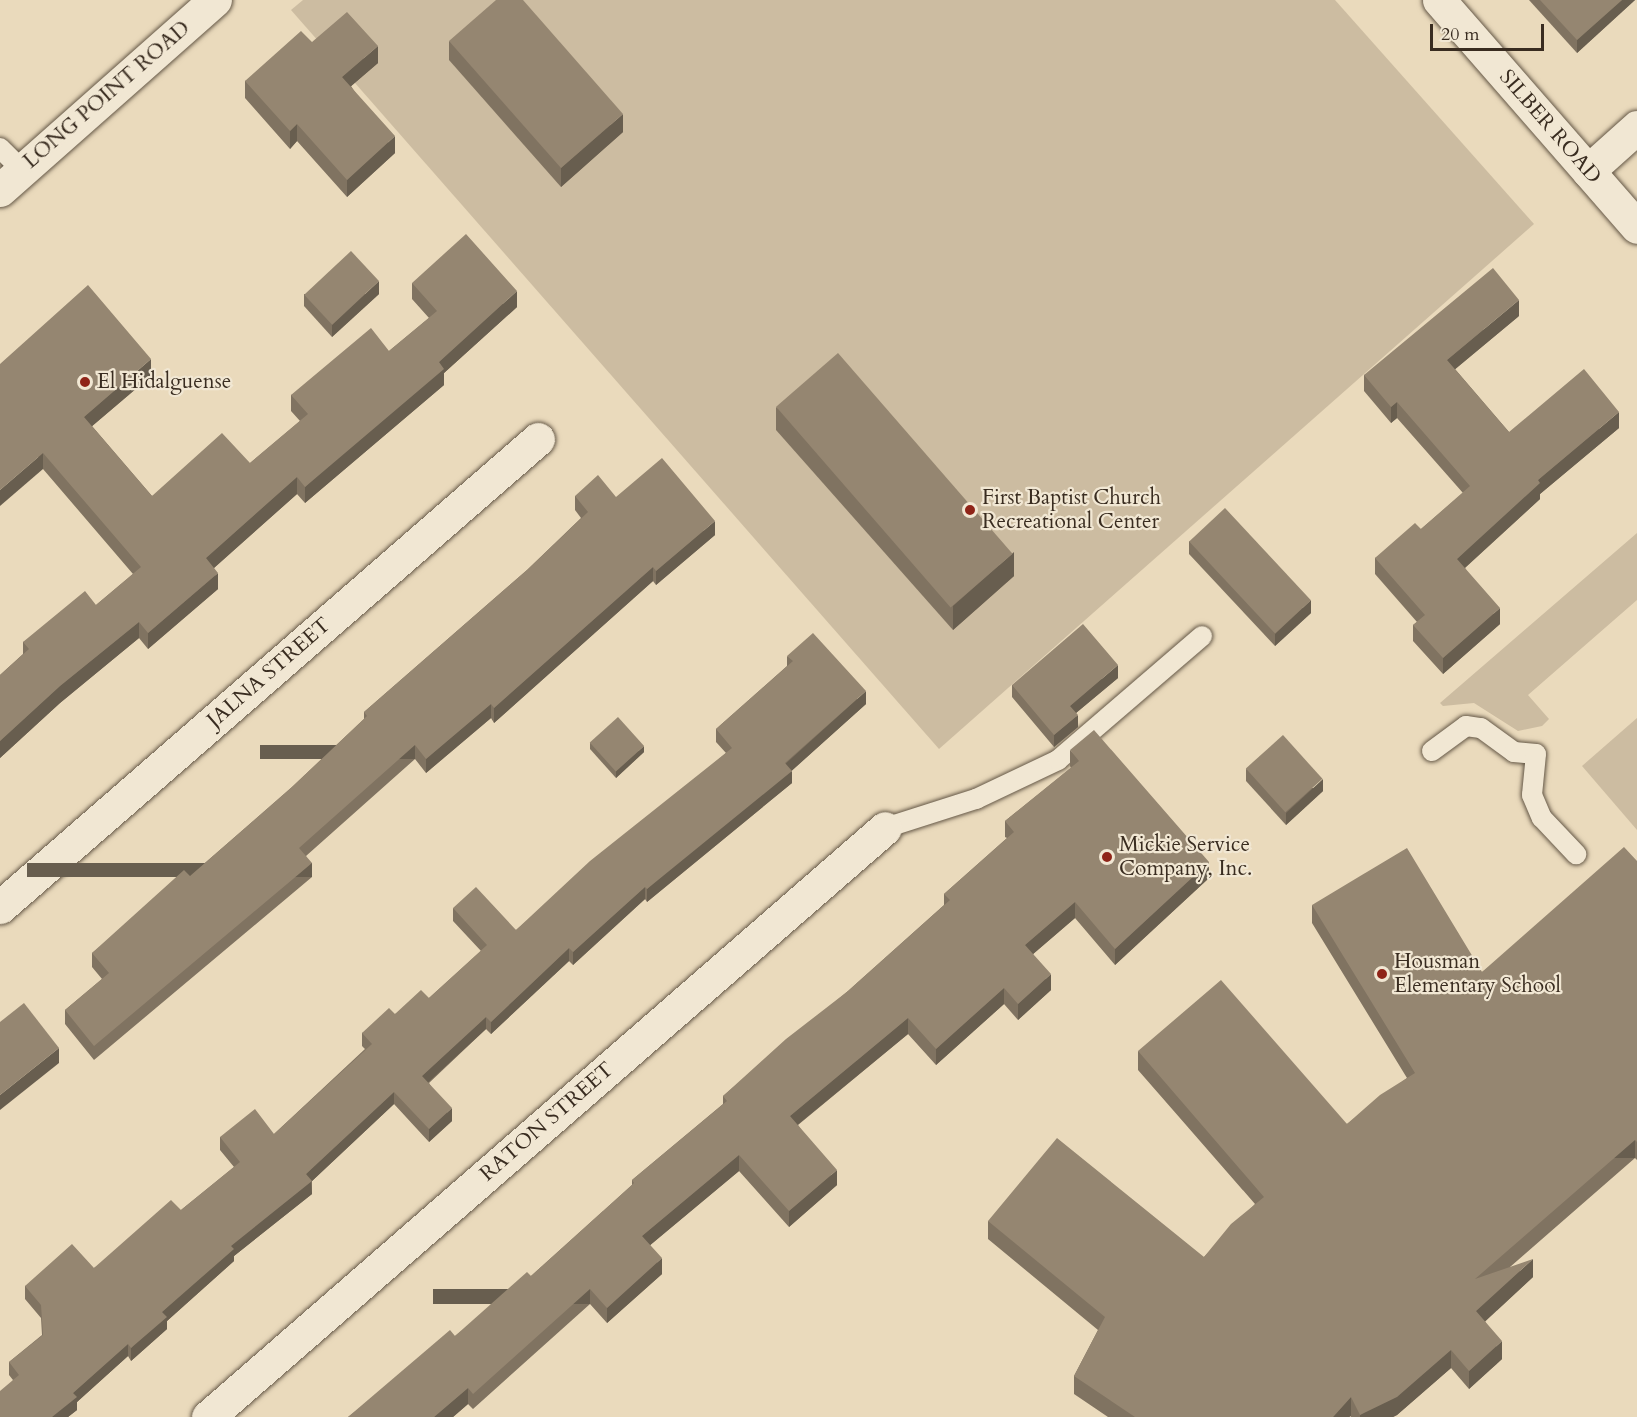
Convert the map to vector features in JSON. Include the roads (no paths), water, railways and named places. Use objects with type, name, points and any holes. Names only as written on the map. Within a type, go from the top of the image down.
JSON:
[{"type":"street","name":"LONG POINT ROAD","points":[[7,169],[215,0]]},
{"type":"street","name":"SILBER ROAD","points":[[1439,0],[1637,227]]},
{"type":"street","points":[[1588,171],[1637,127]]},
{"type":"street","name":"JALNA STREET","points":[[0,907],[538,439]]},
{"type":"street","name":"RATON STREET","points":[[208,1417],[885,828]]},
{"type":"lane","points":[[885,828],[976,799],[1058,760],[1202,636]]},
{"type":"lane","points":[[1432,751],[1466,726],[1480,728],[1514,752],[1536,754],[1532,795],[1542,818],[1576,854]]},
{"type":"place","name":"El Hidalguense","points":[[85,382]]},
{"type":"place","name":"First Baptist Church Recreational Center","points":[[970,510]]},
{"type":"place","name":"Mickie Service Company, Inc.","points":[[1107,857]]},
{"type":"place","name":"Housman Elementary School","points":[[1382,974]]}]
